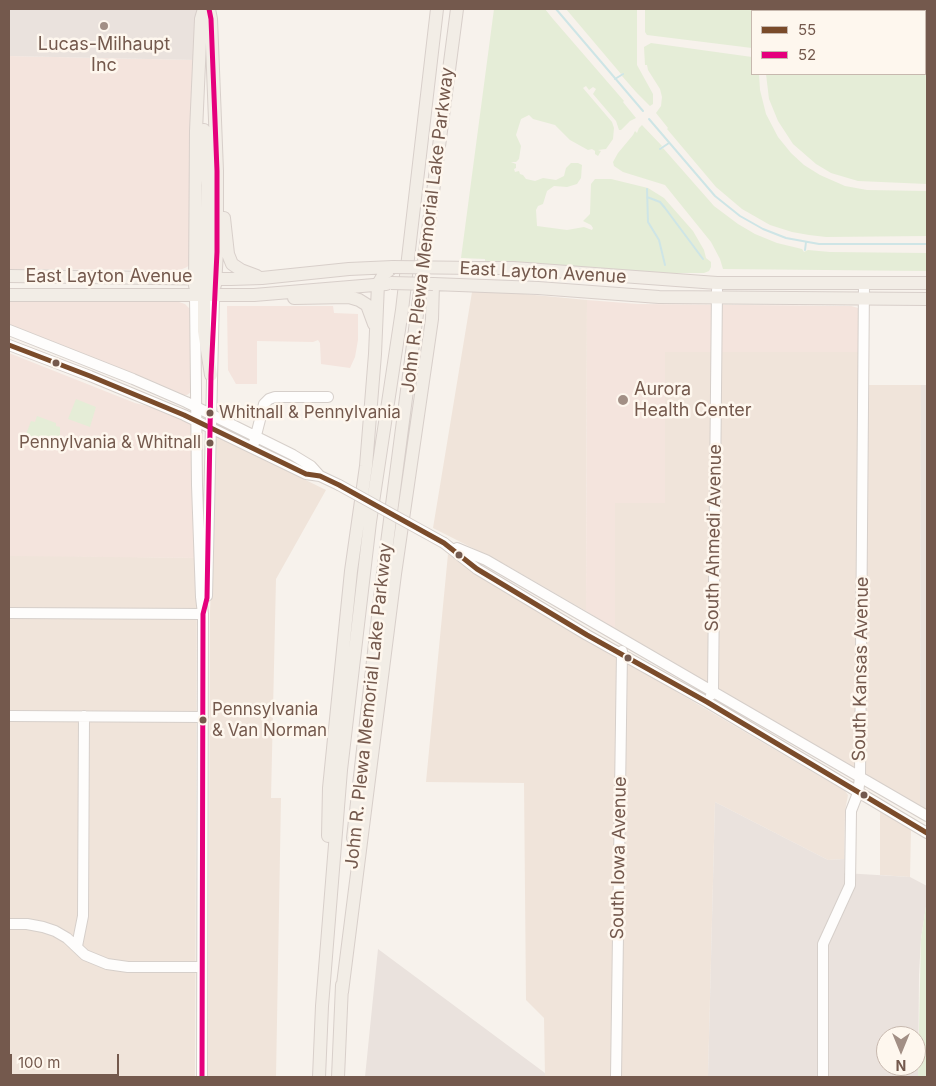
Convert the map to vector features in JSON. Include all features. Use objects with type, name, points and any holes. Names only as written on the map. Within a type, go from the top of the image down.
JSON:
[{"type":"main road","points":[[204,9],[201,19],[198,76],[205,287],[204,331],[211,375]]},
{"type":"main road","points":[[205,287],[217,252],[217,170],[212,19],[209,9]]},
{"type":"main road","name":"John R. Plewa Memorial Lake Parkway","points":[[319,1077],[322,1006],[345,732],[370,522],[402,310],[437,9]]},
{"type":"main road","name":"John R. Plewa Memorial Lake Parkway","points":[[338,1077],[342,992],[355,815],[382,581],[457,9]]},
{"type":"main road","points":[[217,170],[228,254],[232,264],[262,278]]},
{"type":"main road","points":[[205,287],[311,280],[389,267]]},
{"type":"main road","points":[[322,1006],[329,788],[351,571],[366,466],[376,331],[385,284],[384,274],[389,267]]},
{"type":"main road","name":"East Layton Avenue","points":[[9,295],[104,295],[205,287],[262,278],[349,269],[389,267],[513,268],[717,283],[927,283]]},
{"type":"main road","points":[[342,992],[395,574],[436,292],[426,274],[416,267]]},
{"type":"main road","name":"East Layton Avenue","points":[[9,276],[205,287],[254,295],[385,284],[436,292],[457,285],[476,285],[623,295],[717,298],[927,299]]},
{"type":"main road","points":[[254,295],[275,298],[348,297],[359,300],[366,305],[376,331]]},
{"type":"street","name":"South Ahmedi Avenue","points":[[706,702],[713,690],[717,283]]},
{"type":"street","name":"South Kansas Avenue","points":[[823,1077],[823,944],[850,885],[851,811],[858,793],[860,777],[864,283]]},
{"type":"street","points":[[202,1077],[203,614],[201,597],[197,407],[205,287]]},
{"type":"street","points":[[9,330],[133,379],[197,407],[293,455],[311,466],[320,476]]},
{"type":"street","points":[[9,346],[112,385],[197,422],[306,474],[320,476],[444,543],[486,560],[713,690],[927,816]]},
{"type":"street","points":[[203,614],[207,598],[211,375]]},
{"type":"street","points":[[252,448],[264,404],[269,399],[275,397],[328,397]]},
{"type":"street","points":[[444,543],[477,568],[927,833]]},
{"type":"street","points":[[9,613],[203,614]]},
{"type":"street","name":"South Iowa Avenue","points":[[616,1077],[621,654],[625,640]]},
{"type":"street","points":[[9,716],[203,717]]},
{"type":"street","points":[[77,946],[83,916],[84,716]]},
{"type":"street","points":[[773,743],[781,730]]},
{"type":"street","points":[[9,924],[43,927],[67,938],[85,955],[97,961],[116,966],[202,967]]},
{"type":"shaded area","points":[[9,9],[204,9],[195,60],[9,56]]},
{"type":"shaded area","points":[[9,56],[195,60],[190,264],[187,267],[180,270],[9,269]]},
{"type":"shaded area","points":[[472,292],[503,292],[587,300],[586,611],[508,566],[433,528]]},
{"type":"shaded area","points":[[587,300],[638,304],[851,306],[858,308],[859,311],[860,352],[665,352],[665,503],[615,503],[615,629],[586,611]]},
{"type":"shaded area","points":[[9,301],[179,302],[185,304],[190,309],[191,392],[187,395],[181,395],[9,326]]},
{"type":"shaded area","points":[[227,306],[333,306],[334,313],[358,314],[358,340],[355,357],[350,368],[321,364],[320,343],[318,340],[313,342],[257,341],[257,384],[236,384],[228,370]]},
{"type":"shaded area","points":[[665,352],[860,352],[860,385],[921,385],[920,806],[615,629],[615,503],[665,503]]},
{"type":"shaded area","points":[[9,353],[135,403],[159,409],[191,424],[197,558],[9,556]]},
{"type":"shaded area","points":[[921,385],[927,385],[927,811],[920,806]]},
{"type":"shaded area","points":[[218,437],[326,490],[276,579],[271,798],[281,798],[276,1077],[208,1077],[210,611],[214,460],[215,440]]},
{"type":"shaded area","points":[[448,554],[480,576],[845,791],[848,795],[845,811],[844,859],[828,860],[715,802],[708,1077],[545,1077],[544,1018],[526,1000],[524,783],[426,782]]},
{"type":"shaded area","points":[[9,555],[197,558],[195,1077],[9,1077]]},
{"type":"shaded area","points":[[715,802],[828,860],[844,859],[844,873],[910,877],[927,886],[927,900],[921,939],[918,1026],[876,1026],[876,1076],[918,1077],[708,1077]]},
{"type":"shaded area","points":[[880,811],[911,829],[910,877],[880,875]]},
{"type":"shaded area","points":[[378,949],[545,1073],[545,1077],[365,1077]]},
{"type":"green space","points":[[494,9],[545,9],[624,101],[636,118],[619,130],[616,121],[593,94],[596,89],[593,87],[589,90],[586,86],[583,88],[612,122],[614,128],[613,139],[606,149],[598,150],[601,151],[598,156],[592,149],[588,150],[570,140],[555,125],[533,119],[529,115],[521,119],[516,135],[521,146],[519,159],[516,162],[511,162],[516,164],[515,172],[519,171],[526,179],[535,181],[543,178],[556,180],[564,176],[566,168],[571,163],[582,165],[581,178],[577,184],[567,187],[554,186],[547,191],[543,204],[538,206],[536,210],[537,226],[567,230],[584,227],[592,230],[591,225],[583,221],[590,214],[591,184],[595,179],[611,179],[648,188],[664,198],[693,231],[704,250],[706,258],[711,262],[709,271],[704,273],[657,273],[461,258]]},
{"type":"green space","points":[[566,9],[637,9],[637,65],[653,94],[653,104],[650,106],[636,92],[622,76],[623,73],[621,74]]},
{"type":"green space","points":[[645,9],[762,9],[751,10],[751,48],[647,35],[645,32]]},
{"type":"green space","points":[[927,9],[927,184],[858,181],[831,173],[816,164],[793,144],[778,121],[769,99],[766,75],[926,75],[926,10],[775,10]]},
{"type":"green space","points":[[651,43],[751,57],[751,75],[759,75],[760,90],[766,114],[778,137],[791,153],[804,165],[820,175],[845,186],[867,190],[927,191],[927,236],[826,237],[809,235],[770,225],[742,209],[716,187],[667,129],[656,113],[661,106],[662,97],[660,89],[648,70],[647,65],[645,65],[644,47]]},
{"type":"green space","points":[[642,125],[662,146],[660,148],[663,148],[714,206],[755,234],[777,243],[802,249],[804,252],[808,250],[927,253],[927,271],[723,269],[711,242],[665,185],[623,172],[614,166],[613,162],[618,153]]},
{"type":"green space","points":[[76,399],[96,407],[90,427],[68,419]]},
{"type":"green space","points":[[37,416],[56,423],[56,426],[60,427],[60,439],[25,437],[31,421],[35,422]]},
{"type":"green space","points":[[927,900],[927,1077],[918,1077],[926,1076],[926,1026],[919,1026],[921,939]]},
{"type":"waterway","points":[[556,9],[643,111]]},
{"type":"waterway","points":[[615,79],[623,74]]},
{"type":"waterway","points":[[649,119],[715,196],[740,216],[763,229],[786,238],[819,244],[927,244]]},
{"type":"waterway","points":[[660,149],[669,143]]},
{"type":"waterway","points":[[647,189],[648,222],[659,240],[665,265]]},
{"type":"waterway","points":[[647,197],[660,202],[703,259]]},
{"type":"waterway","points":[[805,250],[806,242]]},
{"type":"transit line","name":"52","points":[[202,1077],[203,614],[207,598],[211,375],[217,252],[217,171],[211,19],[209,9]]},
{"type":"transit line","name":"55","points":[[9,345],[184,415],[306,474],[320,476],[339,485],[444,543],[477,569],[587,635],[707,702],[927,833]]},
{"type":"place","name":"Lucas-Milhaupt Inc","points":[[104,26]]},
{"type":"place","name":"Aurora Health Center","points":[[623,400]]},
{"type":"place","name":"Whitnall & Pennylvania","points":[[210,413]]},
{"type":"place","name":"Pennylvania & Whitnall","points":[[210,443]]},
{"type":"place","name":"Pennsylvania & Van Norman","points":[[203,720]]}]
